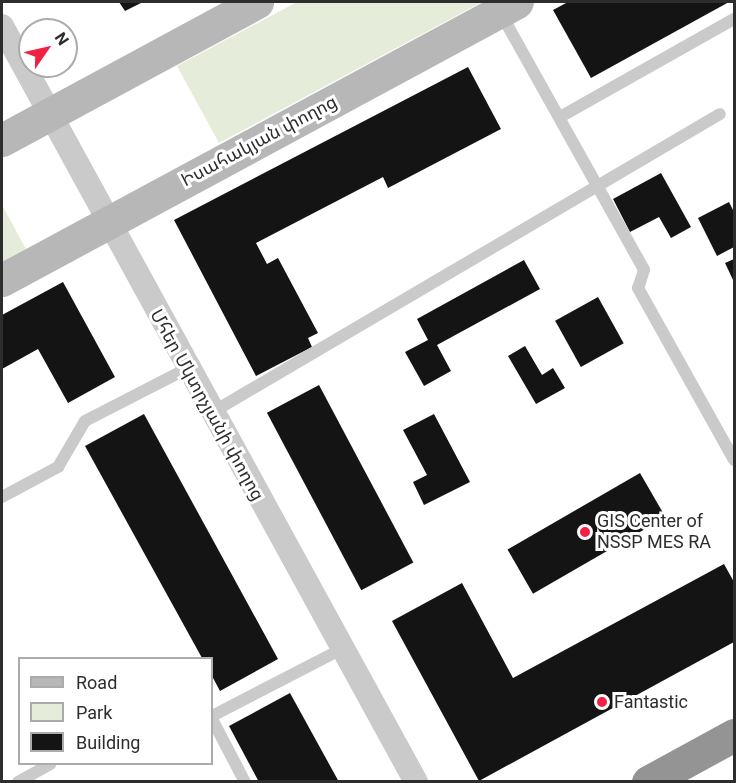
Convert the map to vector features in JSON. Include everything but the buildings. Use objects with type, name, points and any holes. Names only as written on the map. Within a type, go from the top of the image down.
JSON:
[{"type":"highway","points":[[648,782],[735,735]]},
{"type":"street","points":[[2,140],[257,2]]},
{"type":"street","name":"Իսահակյան փողոց","points":[[2,280],[508,6]]},
{"type":"street","name":"Մհեր Մկտրչյանի փողոց","points":[[2,26],[186,369],[416,782]]},
{"type":"lane","points":[[508,6],[560,117],[644,270],[638,288],[735,460]]},
{"type":"lane","points":[[560,117],[735,19]]},
{"type":"lane","points":[[211,413],[720,114]]},
{"type":"lane","points":[[2,496],[58,466],[85,421],[186,369]]},
{"type":"lane","points":[[213,717],[342,649]]},
{"type":"lane","points":[[213,720],[245,782]]},
{"type":"lane","points":[[18,782],[48,765]]},
{"type":"green space","points":[[297,2],[482,2],[219,143],[177,66]]},
{"type":"green space","points":[[2,205],[26,249],[2,263]]},
{"type":"place","name":"GIS Center of NSSP MES RA","points":[[585,532]]},
{"type":"place","name":"Fantastic","points":[[602,702]]}]
